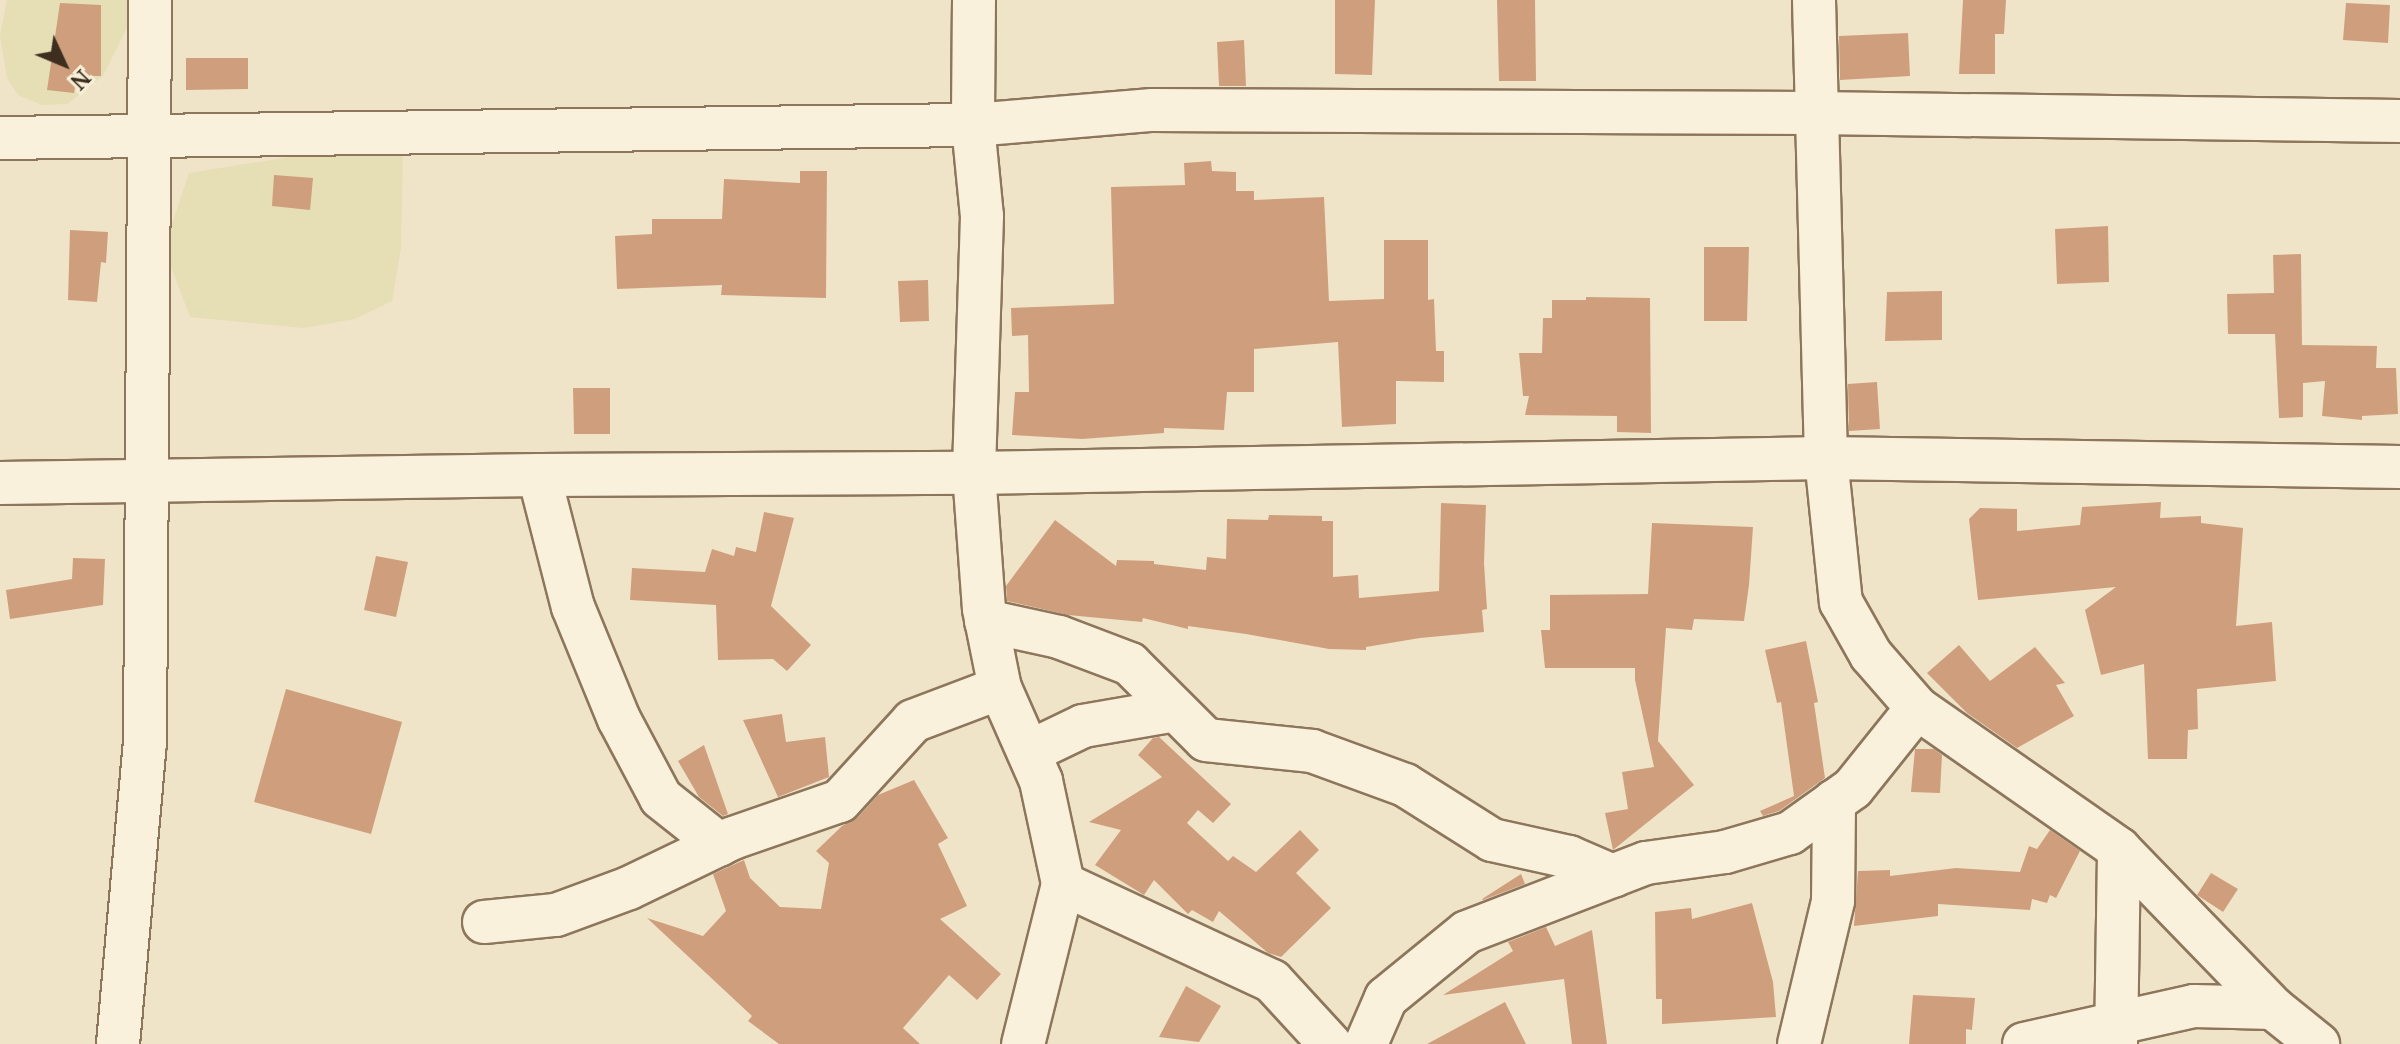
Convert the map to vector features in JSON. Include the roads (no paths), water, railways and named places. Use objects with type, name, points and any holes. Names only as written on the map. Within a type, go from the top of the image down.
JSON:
[{"type":"street","points":[[118,1044],[145,743],[150,0]]},
{"type":"street","points":[[974,0],[973,125],[982,216],[974,473],[986,621],[1000,688],[1041,781],[1063,884],[1023,1044]]},
{"type":"street","points":[[1814,0],[1826,458],[1841,602],[1871,655],[1917,708],[2119,849],[2273,1008],[2318,1044]]},
{"type":"street","points":[[0,138],[973,125],[1152,110],[1815,113],[2400,121]]},
{"type":"street","points":[[0,483],[539,475],[974,473],[1826,458],[2400,467]]},
{"type":"street","points":[[539,475],[573,607],[619,719],[661,798],[720,845]]},
{"type":"street","points":[[986,621],[1059,637],[1130,664],[1206,740],[1312,751],[1405,785],[1492,840],[1569,857],[1613,876]]},
{"type":"street","points":[[484,922],[556,915],[629,888],[720,845],[840,801],[913,721],[1000,688]]},
{"type":"street","points":[[1366,1044],[1386,998],[1467,932],[1646,863],[1725,852],[1790,833],[1853,788],[1917,708]]},
{"type":"street","points":[[1029,752],[1083,726],[1176,710]]},
{"type":"street","points":[[1799,1044],[1833,901],[1834,801]]},
{"type":"street","points":[[2116,1034],[2119,849]]},
{"type":"street","points":[[1063,884],[1272,981],[1330,1044]]},
{"type":"street","points":[[2024,1044],[2116,1034],[2194,1006],[2273,1008]]},
{"type":"street","points":[[2176,1044],[2187,1029],[2273,1008]]}]
